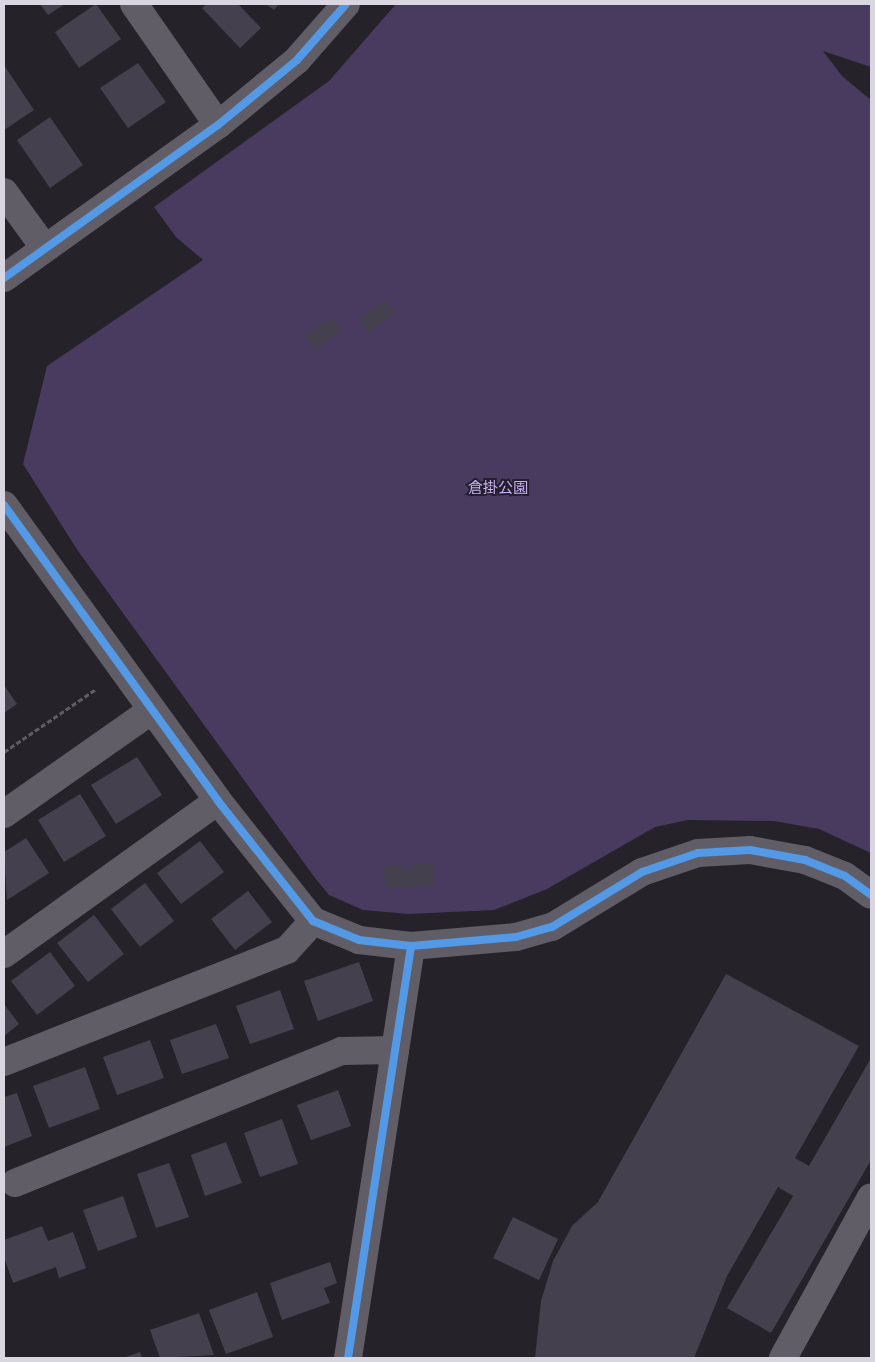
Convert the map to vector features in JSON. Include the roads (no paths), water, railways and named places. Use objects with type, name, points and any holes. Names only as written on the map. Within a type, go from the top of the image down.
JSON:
[{"type":"street","points":[[134,4],[218,125]]},
{"type":"street","points":[[4,278],[44,247],[218,125],[297,60],[346,4]]},
{"type":"street","points":[[4,192],[44,247]]},
{"type":"street","points":[[4,506],[218,801],[313,921],[359,940],[411,946],[516,937],[552,926],[642,872],[698,853],[750,850],[805,860],[845,876],[871,895]]},
{"type":"street","points":[[4,814],[152,710]]},
{"type":"street","points":[[4,954],[218,801]]},
{"type":"street","points":[[4,1062],[287,950],[313,921]]},
{"type":"street","points":[[348,1358],[411,946]]},
{"type":"street","points":[[15,1183],[341,1051],[395,1050]]},
{"type":"street","points":[[783,1358],[871,1197]]},
{"type":"park label","name":"倉掛公園","points":[[498,489]]}]
